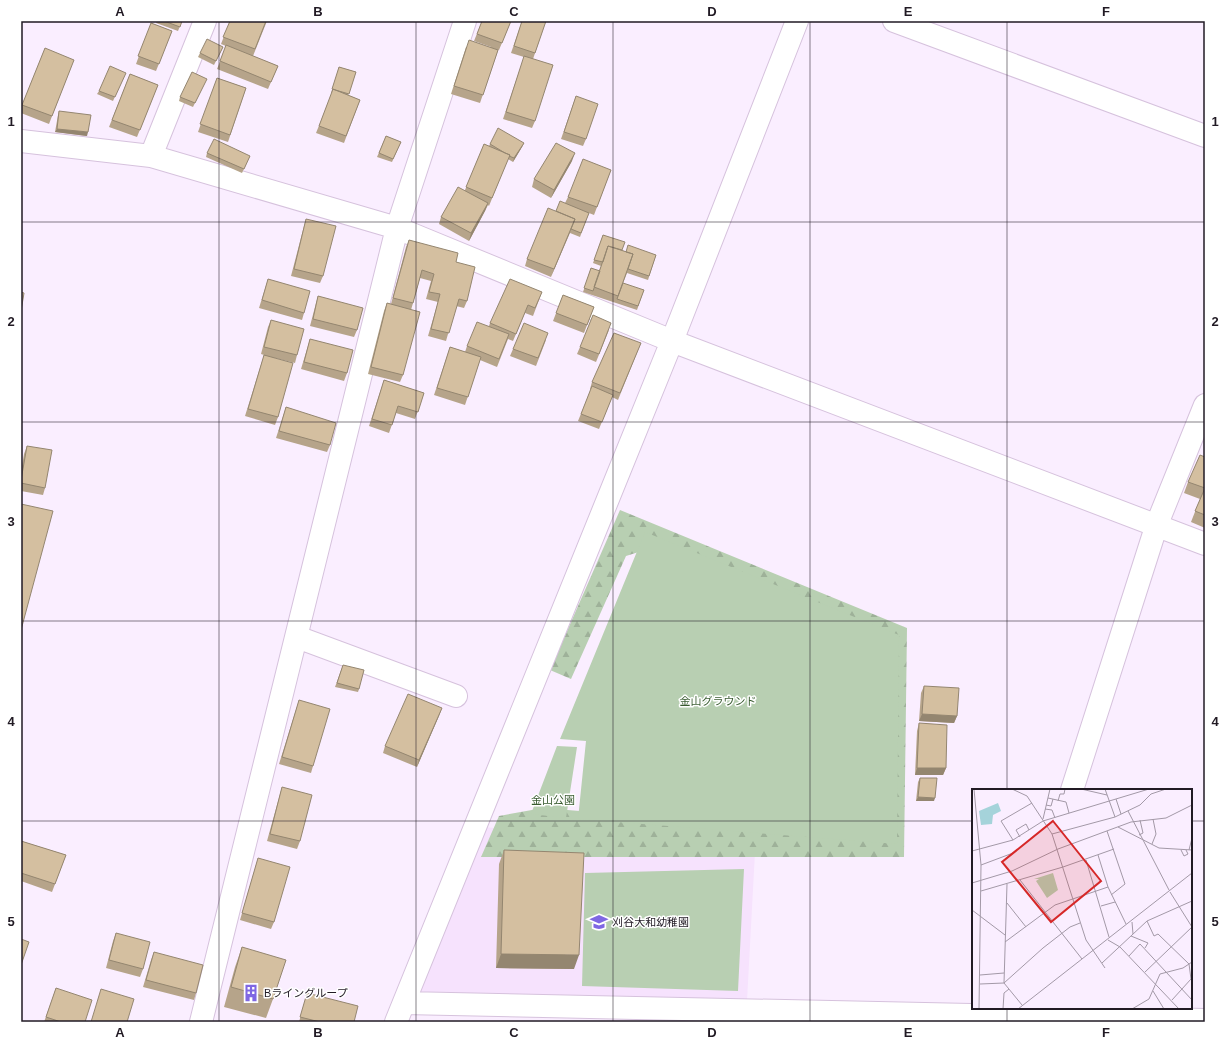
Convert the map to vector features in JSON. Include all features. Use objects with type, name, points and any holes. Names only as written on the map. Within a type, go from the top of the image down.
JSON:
[{"type":"street","points":[[151,156],[205,21]]},
{"type":"street","points":[[208,1021],[297,637],[397,228],[465,21]]},
{"type":"street","points":[[797,21],[672,341],[400,1012],[1061,1016],[1205,1020]]},
{"type":"street","points":[[894,21],[1205,136]]},
{"type":"street","points":[[21,141],[151,156],[397,228],[672,341],[1157,524],[1205,544]]},
{"type":"street","points":[[1072,789],[1157,524],[1205,405]]},
{"type":"street","points":[[297,637],[456,696]]},
{"type":"shaded area","name":"刈谷大和幼稚園","points":[[484,827],[755,852],[747,1001],[418,992]]},
{"type":"green space","points":[[620,510],[907,628],[904,857],[481,857],[499,816],[543,808],[887,836],[661,545],[626,556],[571,679],[550,670]]},
{"type":"green space","name":"金山グラウンド","points":[[645,532],[899,635],[897,844],[578,819],[586,741],[560,739]]},
{"type":"green space","name":"金山公園","points":[[557,746],[577,747],[566,818],[531,814]]},
{"type":"green space","points":[[744,869],[738,991],[582,986],[585,873]]},
{"type":"building","points":[[164,21],[182,21],[180,27]]},
{"type":"building","points":[[230,21],[266,21],[255,49],[223,37]]},
{"type":"building","points":[[482,21],[511,21],[502,43],[477,34]]},
{"type":"building","points":[[522,21],[546,21],[535,53],[514,46]]},
{"type":"building","points":[[151,23],[172,31],[159,64],[138,56]]},
{"type":"building","points":[[207,39],[223,47],[216,61],[200,53]]},
{"type":"building","points":[[469,40],[498,50],[483,95],[454,86]]},
{"type":"building","points":[[226,45],[278,66],[271,82],[220,61]]},
{"type":"building","points":[[45,48],[74,60],[52,116],[22,105]]},
{"type":"building","points":[[524,56],[553,65],[535,121],[506,112]]},
{"type":"building","points":[[110,66],[126,73],[115,97],[99,91]]},
{"type":"building","points":[[339,67],[356,72],[349,94],[332,89]]},
{"type":"building","points":[[192,72],[207,79],[195,103],[180,97]]},
{"type":"building","points":[[130,74],[158,85],[140,130],[112,120]]},
{"type":"building","points":[[217,78],[246,88],[230,135],[200,124]]},
{"type":"building","points":[[333,89],[360,100],[346,136],[319,126]]},
{"type":"building","points":[[576,96],[598,104],[586,139],[564,132]]},
{"type":"building","points":[[59,111],[91,115],[88,132],[57,129]]},
{"type":"building","points":[[498,128],[524,143],[514,158],[490,144]]},
{"type":"building","points":[[386,136],[401,142],[393,159],[379,153]]},
{"type":"building","points":[[214,139],[250,156],[244,169],[207,153]]},
{"type":"building","points":[[556,143],[575,153],[554,190],[534,179]]},
{"type":"building","points":[[484,144],[510,155],[492,198],[466,187]]},
{"type":"building","points":[[583,159],[611,170],[597,207],[568,197]]},
{"type":"building","points":[[458,187],[488,203],[471,233],[441,217]]},
{"type":"building","points":[[560,201],[589,213],[581,233],[571,229],[575,219],[556,211]]},
{"type":"building","points":[[548,208],[575,219],[554,269],[527,259]]},
{"type":"building","points":[[306,219],[336,226],[323,276],[294,269]]},
{"type":"building","points":[[603,235],[625,242],[622,250],[608,246],[603,262],[594,260]]},
{"type":"building","points":[[409,240],[458,253],[456,262],[475,267],[467,301],[459,299],[449,333],[431,329],[440,294],[429,292],[434,274],[422,270],[413,303],[393,298]]},
{"type":"building","points":[[628,245],[656,255],[649,276],[628,269],[633,254],[626,252]]},
{"type":"building","points":[[608,246],[633,254],[618,296],[594,287]]},
{"type":"building","points":[[591,268],[600,271],[593,291],[584,288]]},
{"type":"building","points":[[268,279],[310,291],[304,313],[262,300]]},
{"type":"building","points":[[510,279],[542,292],[535,308],[528,305],[516,334],[490,323]]},
{"type":"building","points":[[623,283],[644,290],[638,306],[617,299]]},
{"type":"building","points":[[21,292],[24,293],[21,311]]},
{"type":"building","points":[[563,295],[594,307],[587,325],[556,313]]},
{"type":"building","points":[[318,296],[363,308],[357,330],[313,319]]},
{"type":"building","points":[[387,303],[420,312],[403,375],[371,367]]},
{"type":"building","points":[[593,315],[611,323],[599,354],[580,347]]},
{"type":"building","points":[[271,320],[304,329],[297,355],[264,347]]},
{"type":"building","points":[[477,322],[509,334],[499,359],[467,346]]},
{"type":"building","points":[[524,323],[548,333],[538,358],[513,349]]},
{"type":"building","points":[[614,333],[641,343],[620,393],[592,382]]},
{"type":"building","points":[[310,339],[353,350],[347,373],[304,362]]},
{"type":"building","points":[[450,347],[481,357],[468,397],[437,388]]},
{"type":"building","points":[[264,355],[293,363],[278,417],[248,409]]},
{"type":"building","points":[[384,380],[424,393],[418,412],[398,406],[392,425],[372,419]]},
{"type":"building","points":[[592,386],[613,395],[602,422],[581,414]]},
{"type":"building","points":[[286,407],[336,423],[330,445],[279,431]]},
{"type":"building","points":[[27,446],[52,450],[45,488],[21,483]]},
{"type":"building","points":[[1200,455],[1205,457],[1205,488],[1188,482]]},
{"type":"building","points":[[1205,488],[1205,515],[1195,511]]},
{"type":"building","points":[[21,504],[53,511],[21,630]]},
{"type":"building","points":[[343,665],[364,670],[359,689],[337,683]]},
{"type":"building","points":[[924,686],[959,688],[957,716],[922,714]]},
{"type":"building","points":[[408,694],[442,708],[419,760],[385,746]]},
{"type":"building","points":[[299,700],[330,709],[313,766],[282,757]]},
{"type":"building","points":[[919,723],[947,725],[946,768],[917,768]]},
{"type":"building","points":[[920,778],[937,778],[935,798],[918,797]]},
{"type":"building","points":[[282,787],[312,795],[300,841],[270,834]]},
{"type":"building","points":[[21,841],[66,855],[55,884],[21,873]]},
{"type":"building","points":[[504,850],[584,853],[579,955],[501,954]]},
{"type":"building","points":[[258,858],[290,867],[274,922],[242,913]]},
{"type":"building","points":[[116,933],[150,942],[143,969],[109,960]]},
{"type":"building","points":[[21,939],[29,942],[21,965]]},
{"type":"building","points":[[242,947],[286,960],[273,999],[231,987]]},
{"type":"building","points":[[154,952],[203,965],[196,993],[146,980]]},
{"type":"building","points":[[56,988],[92,1000],[85,1022],[61,1022],[46,1017]]},
{"type":"building","points":[[101,989],[134,999],[127,1022],[91,1022]]},
{"type":"building","points":[[307,993],[358,1006],[354,1022],[320,1022],[300,1017]]},
{"type":"place","name":"刈谷大和幼稚園","points":[[599,922]]},
{"type":"place","name":"Bライングループ","points":[[251,993]]}]
